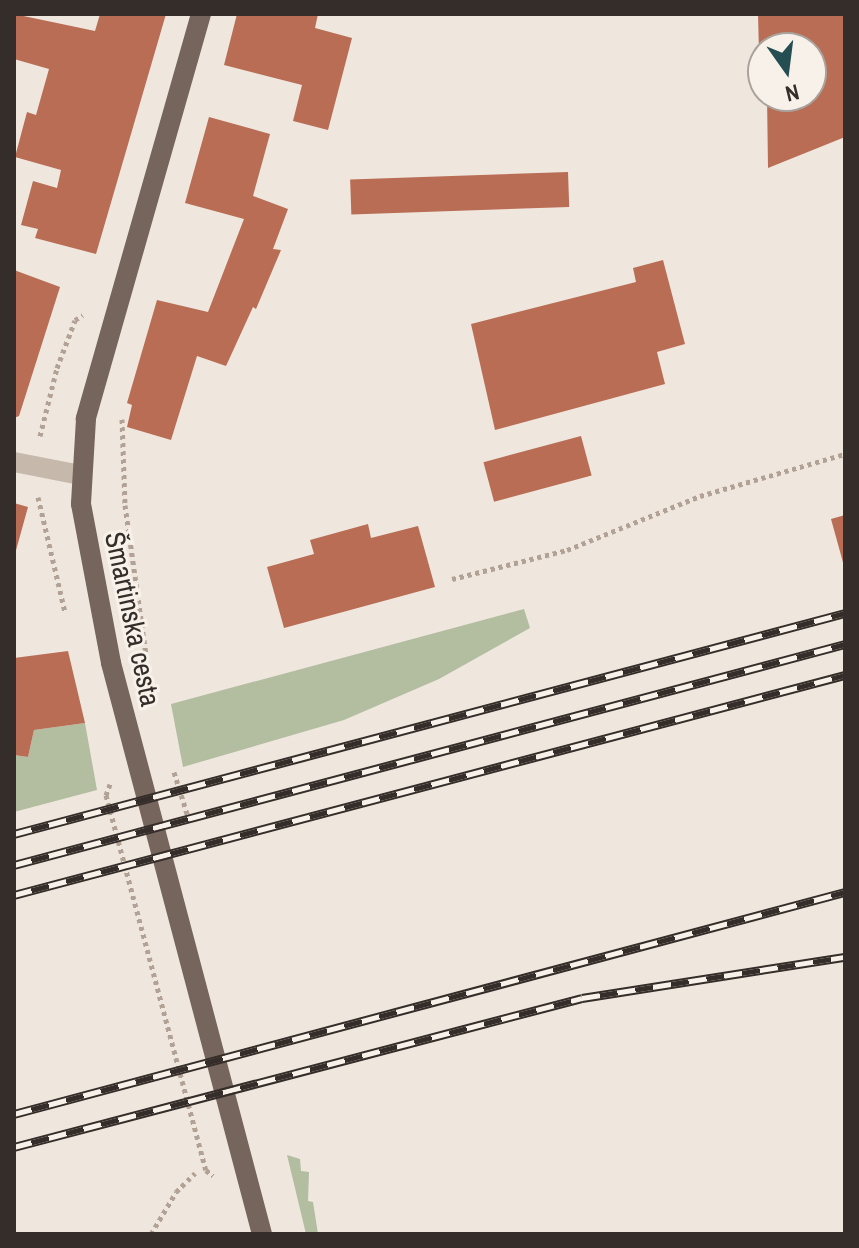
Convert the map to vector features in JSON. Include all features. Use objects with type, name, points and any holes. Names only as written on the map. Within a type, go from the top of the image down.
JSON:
[{"type":"main road","name":"Šmartinska cesta","points":[[201,14],[86,419],[80,475],[111,663],[262,1234]]},
{"type":"street","points":[[14,462],[80,475]]},
{"type":"path","name":"Šmartinska cesta","points":[[122,413],[125,505],[147,663]]},
{"type":"path","points":[[452,579],[567,550],[700,496],[845,454]]},
{"type":"path","points":[[111,783],[106,795],[206,1170],[216,1178]]},
{"type":"path","points":[[151,1234],[176,1192],[195,1173]]},
{"type":"green space","points":[[524,609],[530,628],[439,679],[344,720],[183,767],[171,704]]},
{"type":"green space","points":[[85,723],[97,790],[14,812],[14,755],[28,757],[34,730]]},
{"type":"green space","points":[[287,1155],[300,1159],[301,1171],[309,1172],[308,1201],[313,1202],[318,1234],[306,1234]]},
{"type":"building","points":[[14,14],[95,31],[100,14],[166,14],[96,254],[35,238],[38,229],[21,225],[33,181],[57,188],[61,170],[15,157],[27,112],[36,115],[49,69],[14,59]]},
{"type":"building","points":[[237,14],[318,14],[315,28],[352,38],[328,130],[293,121],[302,85],[224,65]]},
{"type":"building","points":[[758,14],[845,14],[845,137],[768,168],[767,112],[827,112],[827,32],[758,32]]},
{"type":"building","points":[[209,117],[270,134],[253,196],[288,209],[273,249],[281,250],[256,309],[253,307],[226,366],[197,356],[171,440],[127,427],[132,405],[127,403],[157,300],[208,312],[244,219],[185,203]]},
{"type":"building","points":[[568,172],[569,207],[351,215],[350,180]]},
{"type":"building","points":[[663,260],[685,344],[657,352],[665,384],[495,430],[471,324],[636,282],[633,268]]},
{"type":"building","points":[[14,270],[60,287],[19,416],[14,418]]},
{"type":"building","points":[[581,436],[592,476],[494,502],[483,462]]},
{"type":"building","points":[[14,503],[28,507],[15,554],[14,554]]},
{"type":"building","points":[[845,515],[845,566],[844,566],[831,519]]},
{"type":"building","points":[[368,524],[371,538],[418,526],[435,587],[284,628],[267,567],[314,554],[310,540]]},
{"type":"building","points":[[68,651],[85,723],[34,730],[28,757],[14,755],[14,658]]},
{"type":"railway","points":[[14,834],[845,613]]},
{"type":"railway","points":[[14,865],[845,644]]},
{"type":"railway","points":[[14,895],[845,675]]},
{"type":"railway","points":[[14,1114],[845,892]]},
{"type":"railway","points":[[14,1147],[582,998],[845,957]]}]
